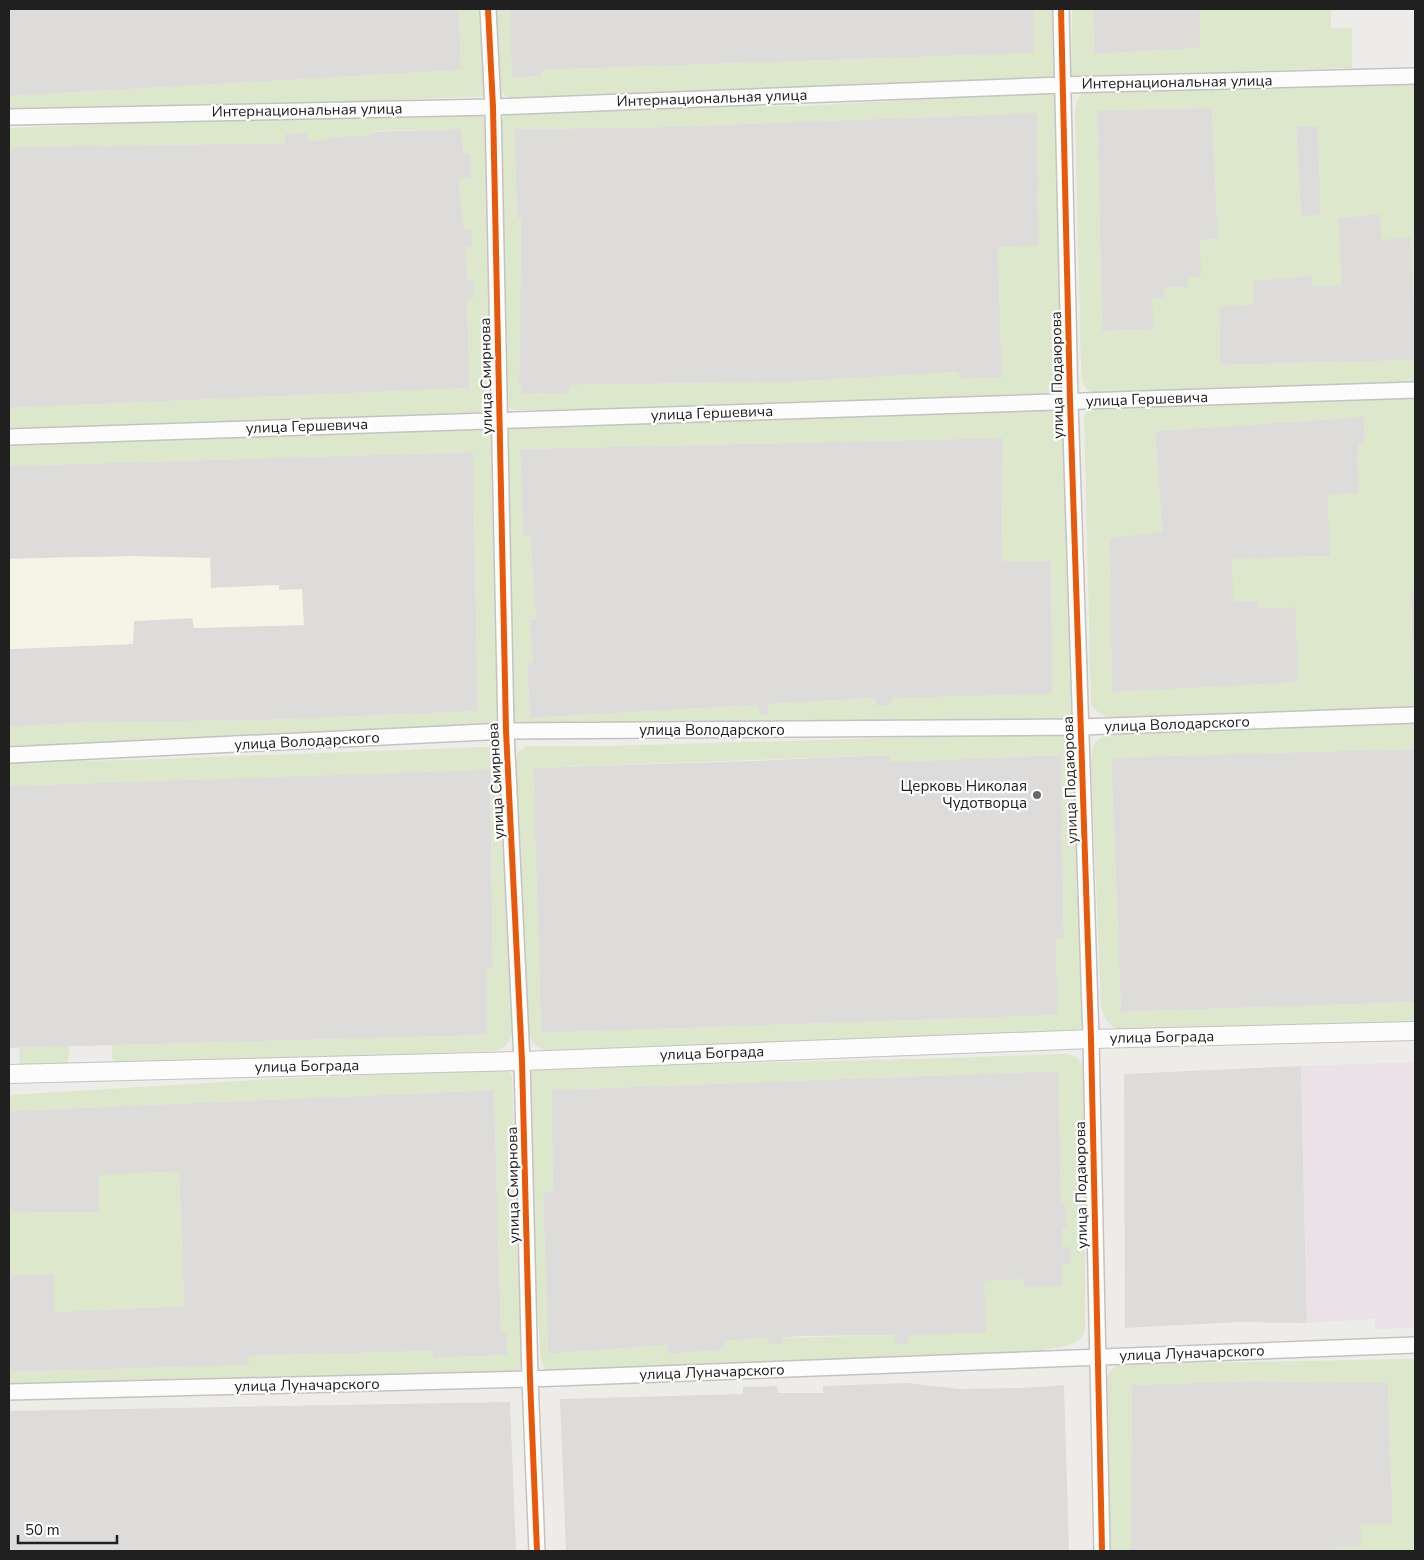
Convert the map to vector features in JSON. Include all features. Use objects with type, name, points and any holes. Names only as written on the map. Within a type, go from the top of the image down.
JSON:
[{"type":"street","name":"улица Смирнова","points":[[488,9],[493,106],[506,731],[522,1061],[530,1379],[537,1551]]},
{"type":"street","name":"улица Подаюрова","points":[[1061,9],[1070,401],[1091,1038],[1102,1551]]},
{"type":"street","name":"Интернациональная улица","points":[[9,116],[493,106],[1063,85],[1415,76]]},
{"type":"street","name":"улица Гершевича","points":[[9,437],[1415,390]]},
{"type":"street","name":"улица Володарского","points":[[9,755],[506,731],[1081,728],[1415,715]]},
{"type":"street","name":"улица Бограда","points":[[9,1074],[522,1061],[1091,1038],[1415,1032]]},
{"type":"street","name":"улица Луначарского","points":[[9,1392],[530,1379],[1415,1345]]},
{"type":"shaded area","points":[[9,9],[459,9],[461,70],[9,96]]},
{"type":"shaded area","points":[[510,9],[1033,9],[1034,53],[543,70],[542,76],[511,78]]},
{"type":"shaded area","points":[[1093,9],[1200,9],[1200,48],[1094,54]]},
{"type":"shaded area","points":[[1212,108],[1218,239],[1201,277],[1188,287],[1164,288],[1164,298],[1153,299],[1154,330],[1102,331],[1097,110]]},
{"type":"shaded area","points":[[1037,113],[1039,246],[998,248],[1002,378],[959,379],[958,372],[790,382],[570,385],[570,394],[521,393],[519,384],[521,218],[517,218],[514,129],[665,127]]},
{"type":"shaded area","points":[[1318,126],[1321,215],[1301,217],[1296,127]]},
{"type":"shaded area","points":[[461,129],[464,154],[471,154],[471,178],[459,180],[464,229],[472,228],[473,246],[465,247],[468,280],[473,280],[474,300],[467,301],[470,388],[9,408],[9,147],[285,143],[284,134],[307,132],[308,141],[330,139],[330,137],[373,135],[373,132]]},
{"type":"shaded area","points":[[1380,214],[1411,237],[1415,360],[1220,365],[1219,306],[1253,304],[1253,281],[1338,218]]},
{"type":"shaded area","points":[[1364,417],[1365,443],[1358,443],[1359,493],[1328,495],[1330,556],[1232,559],[1257,601],[1258,608],[1296,607],[1298,683],[1112,692],[1109,538],[1162,531],[1155,431]]},
{"type":"shaded area","points":[[1003,438],[1002,561],[1051,561],[1053,694],[893,698],[893,705],[876,706],[875,698],[769,704],[769,715],[759,715],[758,705],[530,718],[527,663],[533,662],[529,620],[536,619],[530,535],[523,536],[520,449]]},
{"type":"shaded area","points":[[473,452],[478,711],[268,720],[91,722],[9,727],[9,649],[133,644],[134,621],[193,618],[195,628],[304,625],[279,590],[279,585],[211,588],[210,558],[70,557],[9,559],[9,466]]},
{"type":"shaded area","points":[[132,556],[210,558],[211,588],[279,585],[279,590],[302,589],[304,625],[194,628],[192,618],[134,621],[133,644],[9,649],[9,559]]},
{"type":"shaded area","points":[[1415,589],[1415,676],[1413,677],[1411,590]]},
{"type":"shaded area","points":[[1415,749],[1415,1002],[1121,1012],[1111,757]]},
{"type":"shaded area","points":[[890,755],[890,762],[1061,755],[1064,939],[1056,939],[1058,1015],[541,1033],[533,768]]},
{"type":"shaded area","points":[[490,769],[493,968],[487,969],[487,1035],[9,1048],[9,786]]},
{"type":"shaded area","points":[[1415,1062],[1415,1328],[1375,1329],[1375,1319],[1307,1323],[1301,1066]]},
{"type":"shaded area","points":[[1301,1066],[1307,1323],[1240,1322],[1125,1328],[1124,1074]]},
{"type":"shaded area","points":[[1059,1071],[1061,1203],[1065,1203],[1067,1228],[1062,1229],[1062,1247],[1070,1247],[1070,1264],[1064,1286],[1024,1287],[1023,1279],[986,1333],[909,1335],[909,1344],[895,1344],[894,1335],[801,1336],[783,1338],[783,1344],[768,1345],[767,1338],[724,1341],[724,1350],[668,1354],[667,1345],[548,1354],[543,1193],[553,1191],[551,1090]]},
{"type":"shaded area","points":[[494,1090],[501,1332],[507,1332],[508,1355],[433,1358],[432,1351],[249,1356],[249,1365],[9,1372],[9,1275],[54,1274],[54,1312],[184,1306],[179,1171],[100,1212],[9,1213],[9,1111]]},
{"type":"shaded area","points":[[1255,1381],[1388,1383],[1393,1523],[1361,1547],[1336,1548],[1335,1551],[1130,1551],[1132,1385]]},
{"type":"shaded area","points":[[907,1383],[959,1389],[1064,1385],[1069,1551],[566,1551],[560,1399],[743,1394],[743,1387],[777,1386],[778,1393],[823,1393],[823,1386]]},
{"type":"shaded area","points":[[510,1402],[516,1551],[9,1551],[9,1411]]},
{"type":"green space","points":[[459,9],[484,9],[488,96],[9,117],[9,96],[461,70]]},
{"type":"green space","points":[[496,9],[510,9],[512,78],[542,76],[542,70],[1034,53],[1033,9],[1054,9],[1056,78],[516,99],[506,96],[499,88]]},
{"type":"green space","points":[[1072,9],[1093,9],[1094,54],[1200,48],[1200,9],[1331,9],[1331,28],[1352,28],[1352,68],[1071,76]]},
{"type":"green space","points":[[1415,82],[1415,322],[1411,237],[1382,240],[1380,214],[1338,218],[1342,285],[1313,287],[1311,276],[1253,281],[1253,304],[1219,307],[1220,365],[1415,360],[1415,386],[1095,394],[1088,390],[1083,382],[1081,370],[1075,112],[1078,100],[1086,90]],"holes":[[[1212,108],[1218,238],[1200,240],[1201,277],[1188,277],[1188,287],[1164,288],[1164,298],[1152,299],[1154,330],[1102,331],[1097,110]],[[1318,126],[1321,214],[1301,217],[1296,127]]]},
{"type":"green space","points":[[1058,92],[1065,393],[1060,396],[609,410],[515,410],[510,408],[506,404],[501,119],[509,111],[599,107],[801,106]],"holes":[[[1037,113],[1039,246],[998,247],[1002,378],[960,379],[958,372],[790,382],[570,385],[569,394],[521,393],[521,384],[519,383],[521,218],[517,218],[514,129],[665,127]]]},
{"type":"green space","points":[[478,113],[486,119],[492,388],[490,401],[482,412],[343,419],[9,430],[9,408],[470,388],[467,300],[474,299],[473,280],[468,280],[465,246],[473,246],[472,228],[464,229],[459,180],[471,178],[471,155],[464,154],[461,129],[374,131],[374,135],[330,137],[330,140],[308,141],[307,132],[285,134],[285,143],[9,147],[9,128],[323,115]]},
{"type":"green space","points":[[1415,397],[1415,589],[1411,590],[1415,712],[1112,718],[1096,710],[1091,705],[1084,415],[1090,408]],"holes":[[[1364,417],[1365,443],[1358,443],[1359,493],[1328,494],[1330,556],[1232,559],[1233,601],[1257,601],[1258,608],[1296,607],[1298,682],[1112,692],[1109,538],[1162,532],[1155,431]]]},
{"type":"green space","points":[[1061,408],[1064,410],[1075,720],[514,729],[508,427]],"holes":[[[1003,438],[1002,561],[1051,561],[1052,694],[892,698],[892,705],[876,706],[876,698],[768,704],[769,715],[759,715],[758,705],[530,718],[527,664],[533,662],[529,620],[536,619],[530,535],[523,536],[520,449]]]},
{"type":"green space","points":[[487,427],[492,430],[495,437],[501,681],[498,738],[493,740],[9,750],[9,727],[91,722],[268,720],[478,711],[473,452],[9,466],[9,443]]},
{"type":"green space","points":[[1415,722],[1415,749],[1111,758],[1121,1012],[1415,1002],[1415,1024],[1122,1031],[1108,1022],[1101,1006],[1091,760],[1093,748],[1100,738],[1115,733]]},
{"type":"green space","points":[[1075,733],[1083,1020],[1080,1027],[1071,1033],[544,1050],[534,1044],[528,1035],[518,846],[516,759],[518,752],[526,746],[605,746]],"holes":[[[890,755],[890,762],[1061,755],[1064,939],[1056,939],[1058,1015],[541,1033],[533,768]]]},
{"type":"green space","points":[[494,747],[503,755],[512,1032],[504,1047],[495,1051],[115,1063],[112,1058],[112,1045],[487,1035],[487,968],[493,968],[490,770],[9,786],[9,762],[129,760]]},
{"type":"green space","points":[[70,1046],[65,1066],[20,1068],[19,1048]]},
{"type":"green space","points":[[1063,1054],[1080,1060],[1083,1067],[1085,1172],[1085,1326],[1081,1338],[1068,1345],[1007,1354],[550,1372],[545,1369],[541,1362],[534,1260],[528,1076],[532,1071],[537,1068]],"holes":[[[1058,1071],[1061,1203],[1065,1203],[1067,1228],[1062,1229],[1062,1247],[1070,1247],[1070,1264],[1062,1265],[1063,1286],[1025,1287],[1024,1279],[984,1281],[986,1333],[909,1335],[908,1344],[895,1344],[895,1335],[782,1338],[782,1344],[768,1345],[767,1337],[724,1341],[723,1350],[668,1354],[667,1345],[548,1354],[543,1193],[553,1192],[552,1090]]]},
{"type":"green space","points":[[509,1071],[512,1075],[522,1361],[520,1370],[514,1374],[9,1388],[9,1372],[249,1365],[248,1356],[433,1351],[433,1358],[507,1355],[507,1332],[501,1332],[494,1090],[9,1111],[9,1095],[291,1078]]},
{"type":"green space","points":[[179,1171],[184,1306],[54,1312],[54,1274],[9,1275],[9,1213],[99,1212],[99,1175]]},
{"type":"green space","points":[[1415,1359],[1415,1551],[1335,1551],[1335,1548],[1361,1546],[1361,1524],[1393,1523],[1388,1383],[1255,1381],[1132,1385],[1130,1551],[1111,1551],[1107,1378],[1115,1366],[1121,1364]]},
{"type":"cycle path","points":[[488,9],[493,107],[506,731],[522,1061],[530,1379],[537,1551]]},
{"type":"cycle path","points":[[1061,9],[1070,401],[1091,1039],[1102,1551]]},
{"type":"place","name":"Церковь Николая Чудотворца","points":[[1037,795]]}]
